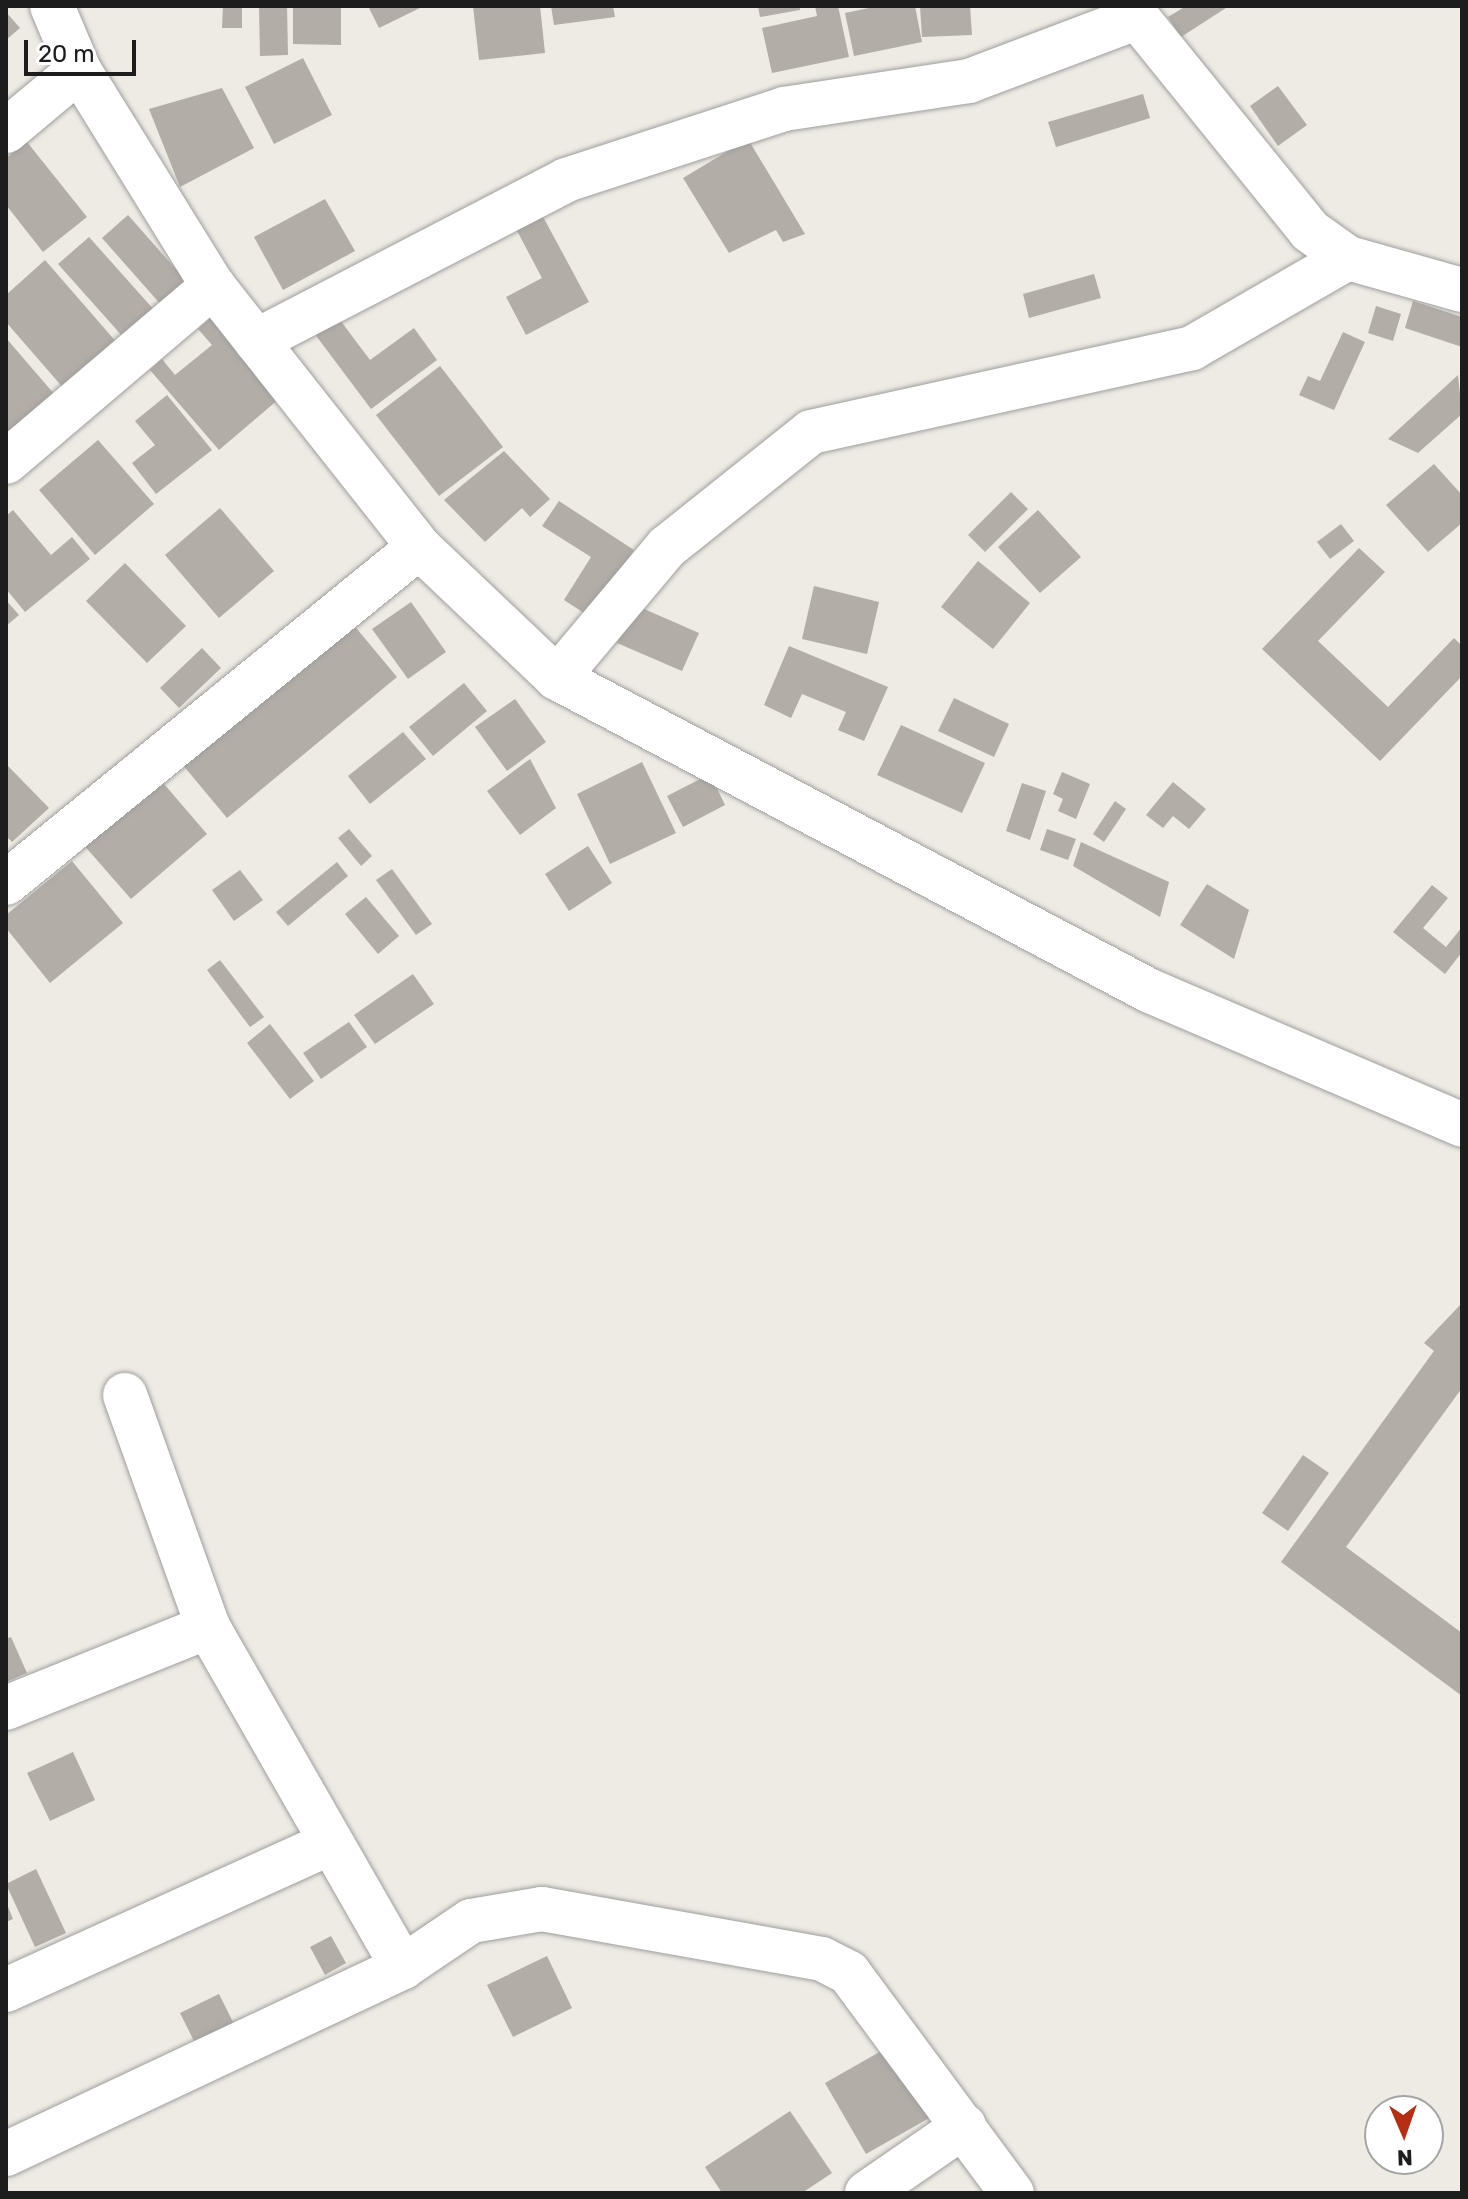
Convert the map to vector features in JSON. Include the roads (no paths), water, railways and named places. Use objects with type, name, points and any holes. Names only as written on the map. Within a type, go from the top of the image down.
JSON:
[{"type":"street","points":[[52,6],[79,70],[213,286],[419,547],[557,678],[1150,991],[1462,1125]]},
{"type":"street","points":[[256,341],[566,180],[784,109],[969,81],[1132,12],[1310,231],[1348,258],[1462,290]]},
{"type":"street","points":[[6,131],[79,70]]},
{"type":"street","points":[[557,678],[667,547],[811,432],[1019,381],[1192,348],[1348,258]]},
{"type":"street","points":[[6,462],[213,286]]},
{"type":"street","points":[[6,883],[419,547]]},
{"type":"street","points":[[125,1395],[208,1627],[403,1967]]},
{"type":"street","points":[[6,1708],[208,1627]]},
{"type":"street","points":[[6,1990],[330,1843]]},
{"type":"street","points":[[6,2154],[403,1967],[471,1921],[542,1909],[822,1959],[866,1990],[1012,2193]]},
{"type":"street","points":[[867,2193],[964,2126]]}]
